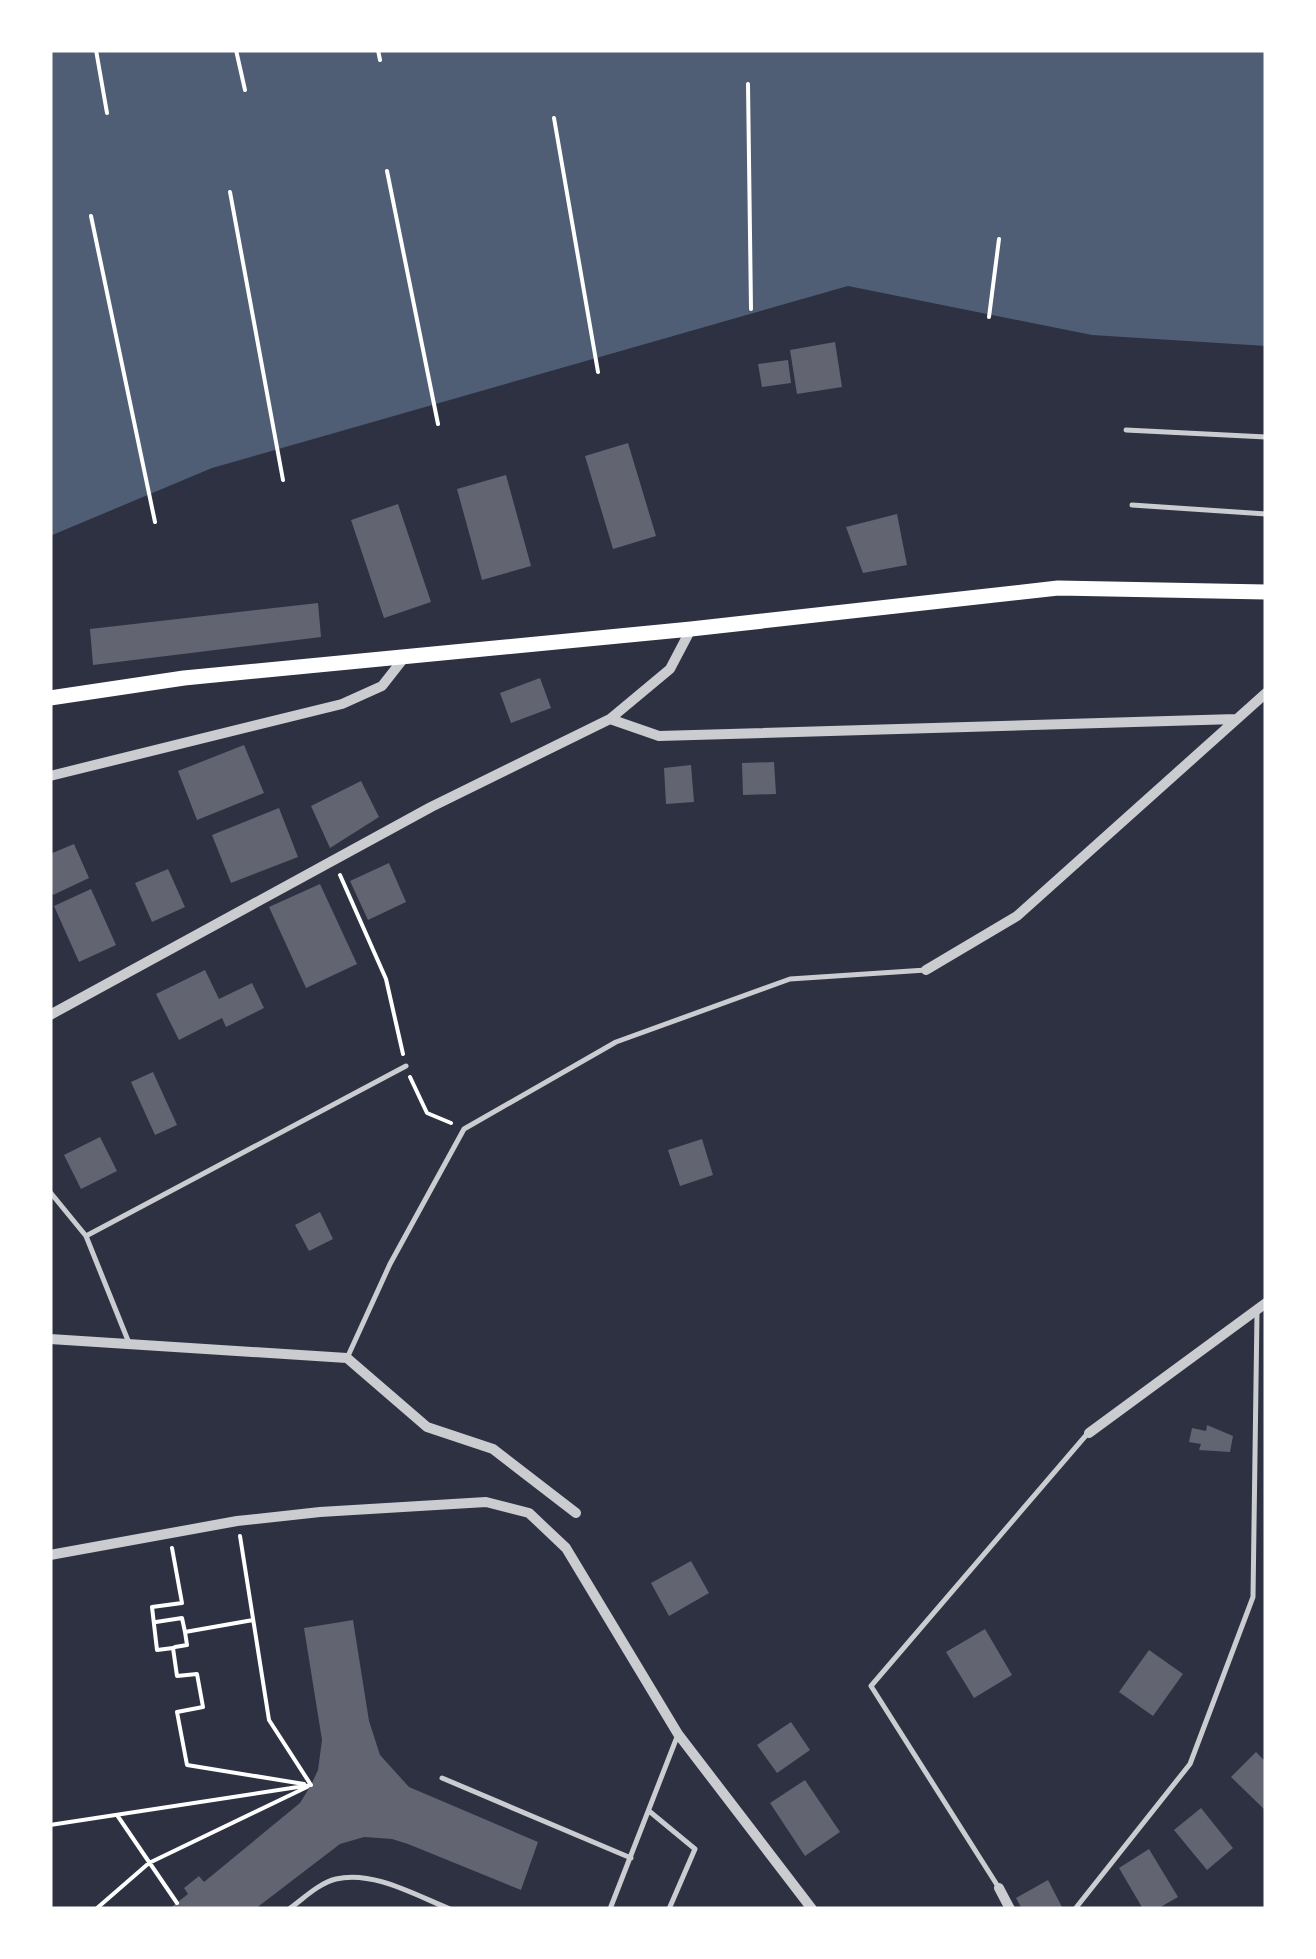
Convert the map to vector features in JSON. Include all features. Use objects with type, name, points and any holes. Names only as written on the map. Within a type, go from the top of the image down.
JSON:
[{"type":"main road","points":[[50,698],[184,678],[692,629],[1058,588],[1266,592]]},
{"type":"street","points":[[50,1015],[431,807],[610,719],[670,670],[692,629]]},
{"type":"street","points":[[50,776],[342,704],[382,686],[405,657]]},
{"type":"street","points":[[926,970],[1018,916],[1266,693]]},
{"type":"street","points":[[610,719],[659,736],[1236,718]]},
{"type":"street","points":[[1089,1433],[1261,1306]]},
{"type":"street","points":[[50,1338],[347,1358],[427,1427],[494,1449],[576,1513]]},
{"type":"street","points":[[50,1554],[320,1512],[486,1502],[529,1513],[566,1548],[678,1734],[812,1909]]},
{"type":"street","points":[[998,1888],[1010,1909]]},
{"type":"lane","points":[[1126,430],[1266,437]]},
{"type":"lane","points":[[1132,505],[1266,514]]},
{"type":"lane","points":[[347,1358],[390,1264],[464,1128],[616,1042],[790,980],[926,970]]},
{"type":"lane","points":[[86,1236],[406,1066]]},
{"type":"lane","points":[[50,1192],[86,1236],[129,1344]]},
{"type":"lane","points":[[1076,1909],[1190,1764],[1253,1597],[1261,1306]]},
{"type":"lane","points":[[998,1888],[871,1686],[1089,1433]]},
{"type":"lane","points":[[610,1909],[678,1734]]},
{"type":"lane","points":[[442,1778],[631,1858]]},
{"type":"lane","points":[[649,1812],[695,1849],[670,1909]]},
{"type":"lane","points":[[289,1909],[315,1889],[336,1879],[349,1879],[390,1885],[450,1909]]},
{"type":"path","points":[[96,50],[107,113]]},
{"type":"path","points":[[236,50],[244,90]]},
{"type":"path","points":[[378,50],[380,60]]},
{"type":"path","points":[[748,84],[751,309]]},
{"type":"path","points":[[554,118],[598,372]]},
{"type":"path","points":[[388,171],[438,424]]},
{"type":"path","points":[[230,192],[283,480]]},
{"type":"path","points":[[91,216],[156,522]]},
{"type":"path","points":[[988,317],[999,240]]},
{"type":"path","points":[[334,862],[386,979],[406,1066],[426,1114],[464,1128]]},
{"type":"path","points":[[154,1622],[182,1618],[187,1645],[157,1650],[152,1607],[182,1603],[170,1533]]},
{"type":"path","points":[[241,1543],[269,1720],[312,1785]]},
{"type":"path","points":[[184,1632],[253,1620]]},
{"type":"path","points":[[173,1648],[177,1676],[198,1674],[203,1707],[177,1712],[188,1765],[312,1785]]},
{"type":"path","points":[[50,1825],[312,1785]]},
{"type":"path","points":[[96,1909],[150,1863],[312,1785]]},
{"type":"path","points":[[117,1815],[177,1903]]},
{"type":"water","points":[[50,50],[1266,50],[1266,346],[1092,335],[848,286],[212,468],[50,536]]},
{"type":"building","points":[[835,342],[842,387],[797,394],[790,350]]},
{"type":"building","points":[[788,360],[791,383],[762,387],[758,364]]},
{"type":"building","points":[[628,443],[656,536],[613,549],[585,456]]},
{"type":"building","points":[[506,475],[531,566],[482,580],[457,489]]},
{"type":"building","points":[[398,504],[431,602],[384,618],[351,520]]},
{"type":"building","points":[[897,514],[907,565],[863,573],[846,527]]},
{"type":"building","points":[[318,603],[321,637],[93,665],[90,629]]},
{"type":"building","points":[[540,678],[551,708],[511,723],[500,693]]},
{"type":"building","points":[[244,745],[264,793],[197,820],[178,771]]},
{"type":"building","points":[[774,762],[776,794],[743,795],[742,763]]},
{"type":"building","points":[[691,765],[694,802],[666,804],[664,768]]},
{"type":"building","points":[[361,781],[379,817],[330,848],[311,806]]},
{"type":"building","points":[[279,808],[298,857],[231,883],[212,835]]},
{"type":"building","points":[[74,844],[89,878],[53,895],[50,854]]},
{"type":"building","points":[[389,863],[406,902],[368,920],[350,881]]},
{"type":"building","points":[[168,869],[185,907],[152,922],[135,883]]},
{"type":"building","points":[[320,884],[357,964],[306,988],[269,907]]},
{"type":"building","points":[[91,889],[116,945],[79,962],[54,906]]},
{"type":"building","points":[[205,970],[219,999],[252,983],[264,1008],[226,1027],[222,1018],[179,1040],[156,994]]},
{"type":"building","points":[[153,1072],[177,1125],[155,1135],[131,1082]]},
{"type":"building","points":[[100,1137],[117,1171],[81,1189],[64,1155]]},
{"type":"building","points":[[702,1139],[713,1175],[680,1186],[668,1150]]},
{"type":"building","points":[[320,1212],[333,1239],[309,1251],[295,1225]]},
{"type":"building","points":[[1207,1425],[1233,1436],[1230,1452],[1199,1450],[1201,1444],[1189,1442],[1192,1428],[1206,1431]]},
{"type":"building","points":[[691,1561],[709,1593],[669,1616],[651,1583]]},
{"type":"building","points":[[353,1620],[369,1721],[380,1755],[409,1787],[538,1842],[521,1890],[408,1844],[364,1837],[340,1844],[255,1909],[169,1909],[188,1894],[184,1888],[199,1876],[204,1882],[300,1803],[318,1770],[322,1740],[304,1628]]},
{"type":"building","points":[[985,1629],[1012,1675],[974,1698],[946,1652]]},
{"type":"building","points":[[1149,1650],[1183,1674],[1153,1716],[1119,1692]]},
{"type":"building","points":[[791,1722],[810,1750],[777,1773],[757,1745]]},
{"type":"building","points":[[1256,1752],[1266,1762],[1266,1811],[1231,1777]]},
{"type":"building","points":[[805,1780],[840,1832],[805,1856],[770,1803]]},
{"type":"building","points":[[1201,1808],[1233,1848],[1207,1870],[1174,1830]]},
{"type":"building","points":[[1149,1849],[1178,1897],[1157,1909],[1143,1909],[1119,1868]]},
{"type":"building","points":[[1048,1880],[1063,1909],[1022,1909],[1016,1898]]}]
